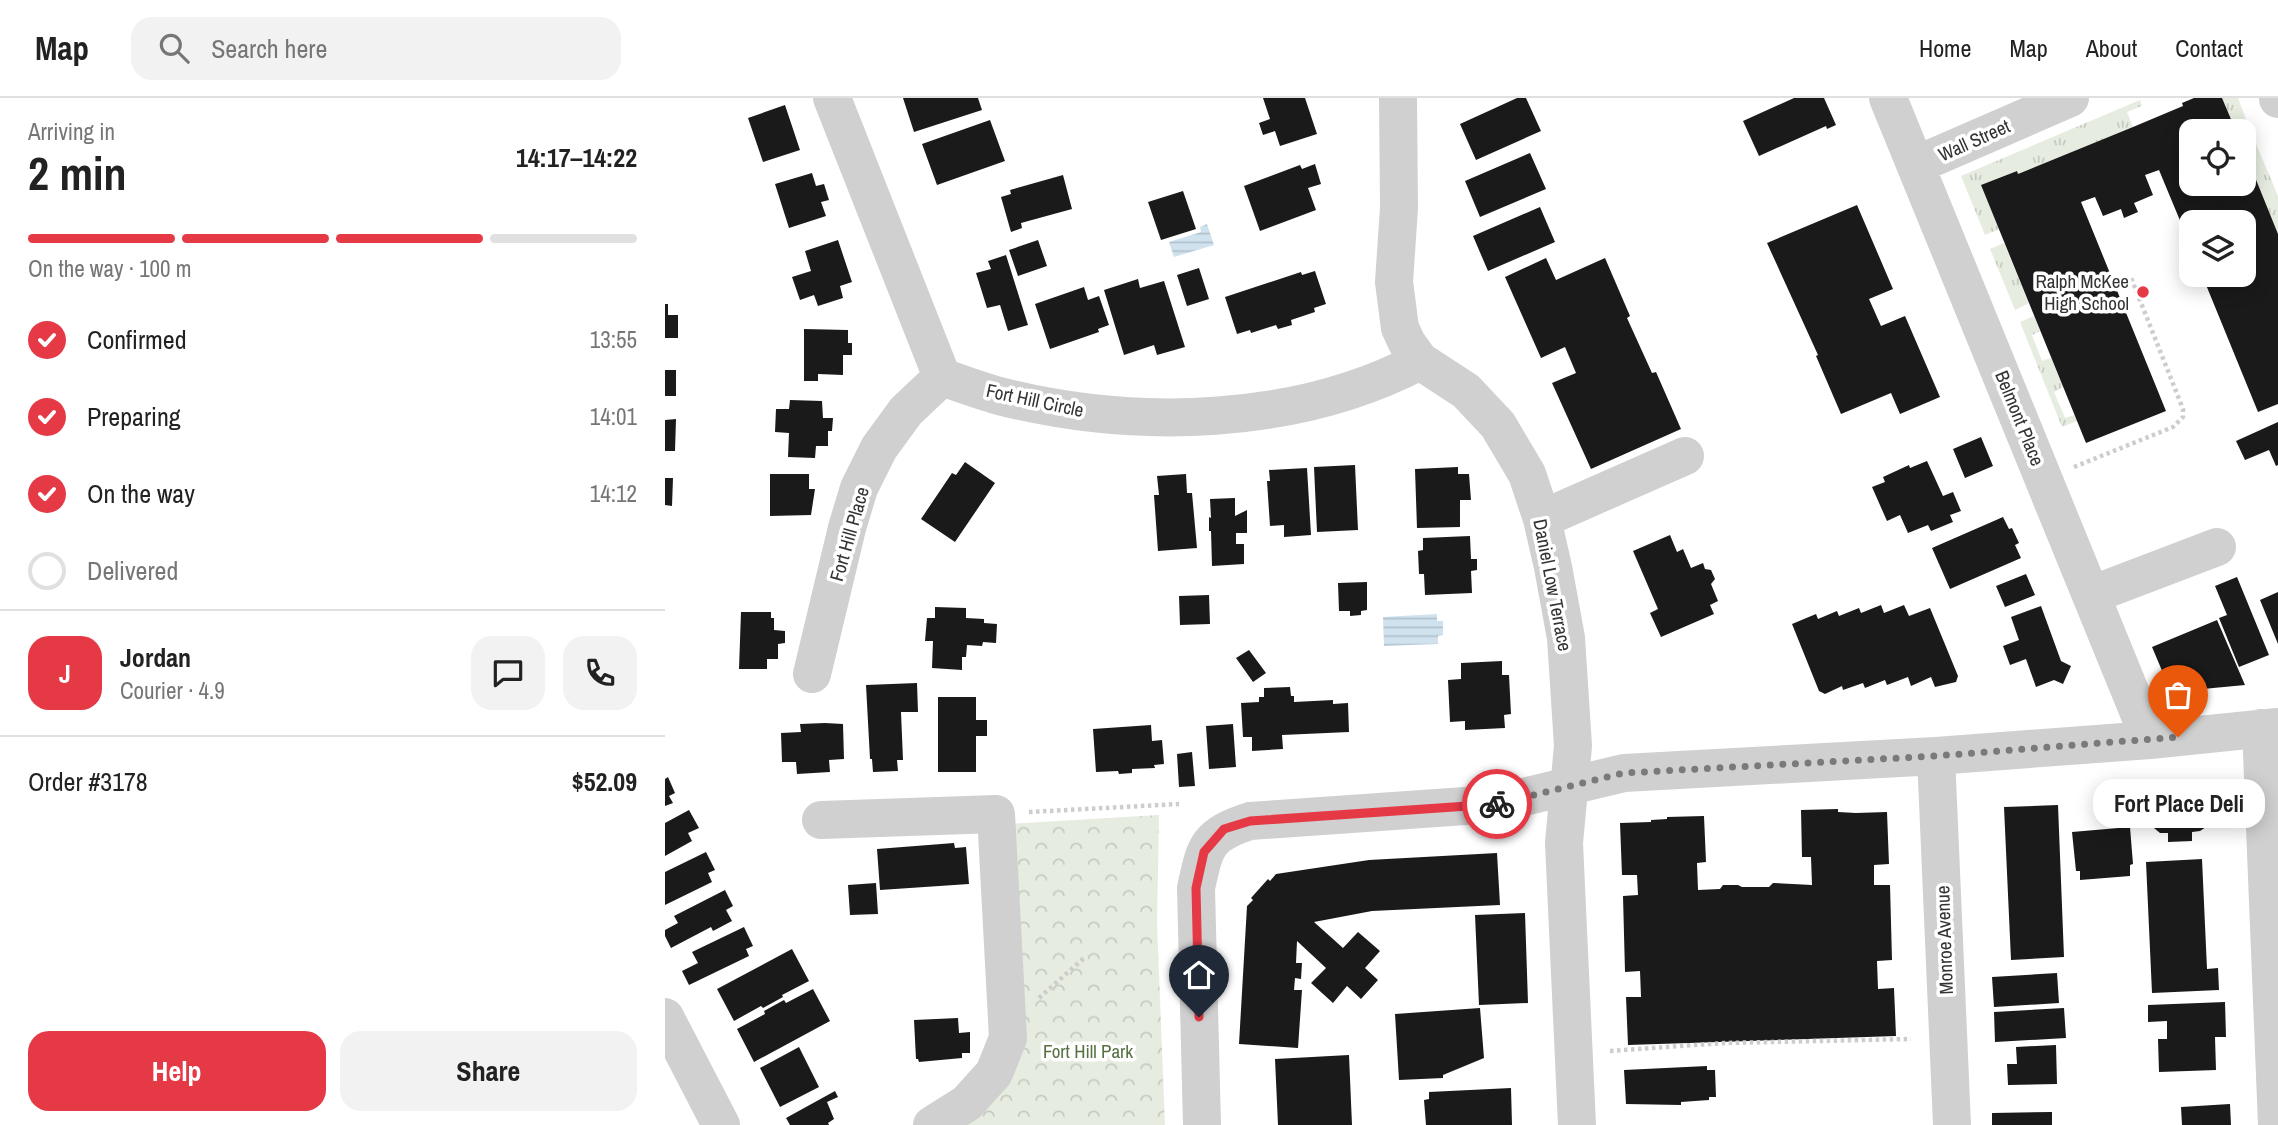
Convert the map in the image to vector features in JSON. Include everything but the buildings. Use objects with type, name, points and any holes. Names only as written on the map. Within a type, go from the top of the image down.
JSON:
[{"type":"street","points":[[832,98],[942,377]]},
{"type":"street","name":"Daniel Low Terrace","points":[[1398,98],[1399,208],[1394,282],[1400,328],[1406,343],[1420,361],[1466,391],[1498,425],[1527,474],[1542,519],[1566,638],[1573,746],[1564,843],[1577,1125]]},
{"type":"street","name":"Belmont Place","points":[[1888,98],[2150,740]]},
{"type":"street","name":"Wall Street","points":[[1916,165],[2070,98]]},
{"type":"street","name":"Fort Hill Circle","points":[[942,377],[1002,396],[1061,408],[1132,416],[1201,416],[1278,408],[1344,393],[1394,375],[1420,361]]},
{"type":"street","name":"Fort Hill Place","points":[[812,674],[859,488],[879,449],[906,411],[942,377]]},
{"type":"street","points":[[1542,519],[1685,456]]},
{"type":"street","points":[[2091,595],[2217,547]]},
{"type":"street","points":[[1202,1125],[1196,888],[1204,852],[1224,829],[1250,821],[1494,804],[1624,773],[1935,756],[2269,728],[2277,1125]]},
{"type":"street","name":"Monroe Avenue","points":[[1935,756],[1952,1125]]},
{"type":"street","points":[[821,820],[996,814],[1008,1038],[995,1073],[967,1103],[932,1125]]},
{"type":"street","points":[[665,1017],[721,1125]]},
{"type":"path","points":[[2070,469],[2173,427],[2183,417],[2183,410],[2130,275]]},
{"type":"path","points":[[996,814],[1179,804]]},
{"type":"path","points":[[1008,1032],[1056,982],[1084,958]]},
{"type":"path","points":[[1610,1051],[1736,1043],[1911,1039]]},
{"type":"green space","points":[[2222,98],[2238,98],[2246,119],[2231,119]]},
{"type":"green space","points":[[2140,100],[2142,106],[2127,112],[2133,127],[2018,174],[2016,171],[1981,185],[1999,229],[1985,235],[1961,176]]},
{"type":"green space","points":[[2256,144],[2278,196],[2278,234],[2256,180]]},
{"type":"green space","points":[[2004,243],[2029,303],[2015,310],[1990,249]]},
{"type":"green space","points":[[2034,316],[2040,331],[2032,335],[2042,361],[2051,358],[2063,387],[2054,392],[2065,418],[2075,415],[2077,421],[2062,427],[2020,322]]},
{"type":"green space","name":"Fort Hill Park","points":[[1159,815],[1157,923],[1165,1125],[951,1125],[1005,1079],[1007,824]]},
{"type":"water","points":[[1207,224],[1214,245],[1174,257],[1169,242],[1201,232],[1200,227]]},
{"type":"water","points":[[1437,614],[1437,621],[1443,621],[1443,635],[1438,636],[1438,644],[1384,646],[1383,617]]},
{"type":"way so far","points":[[1497,804],[1624,773],[1935,756],[2178,737]]},
{"type":"place","name":"Ralph McKee High School","points":[[2143,292]]},
{"type":"place","name":"Fort Place Deli","points":[[2178,737]]},
{"type":"route","points":[[1199,1017],[1196,888],[1204,852],[1224,829],[1250,821],[1497,804]]}]
